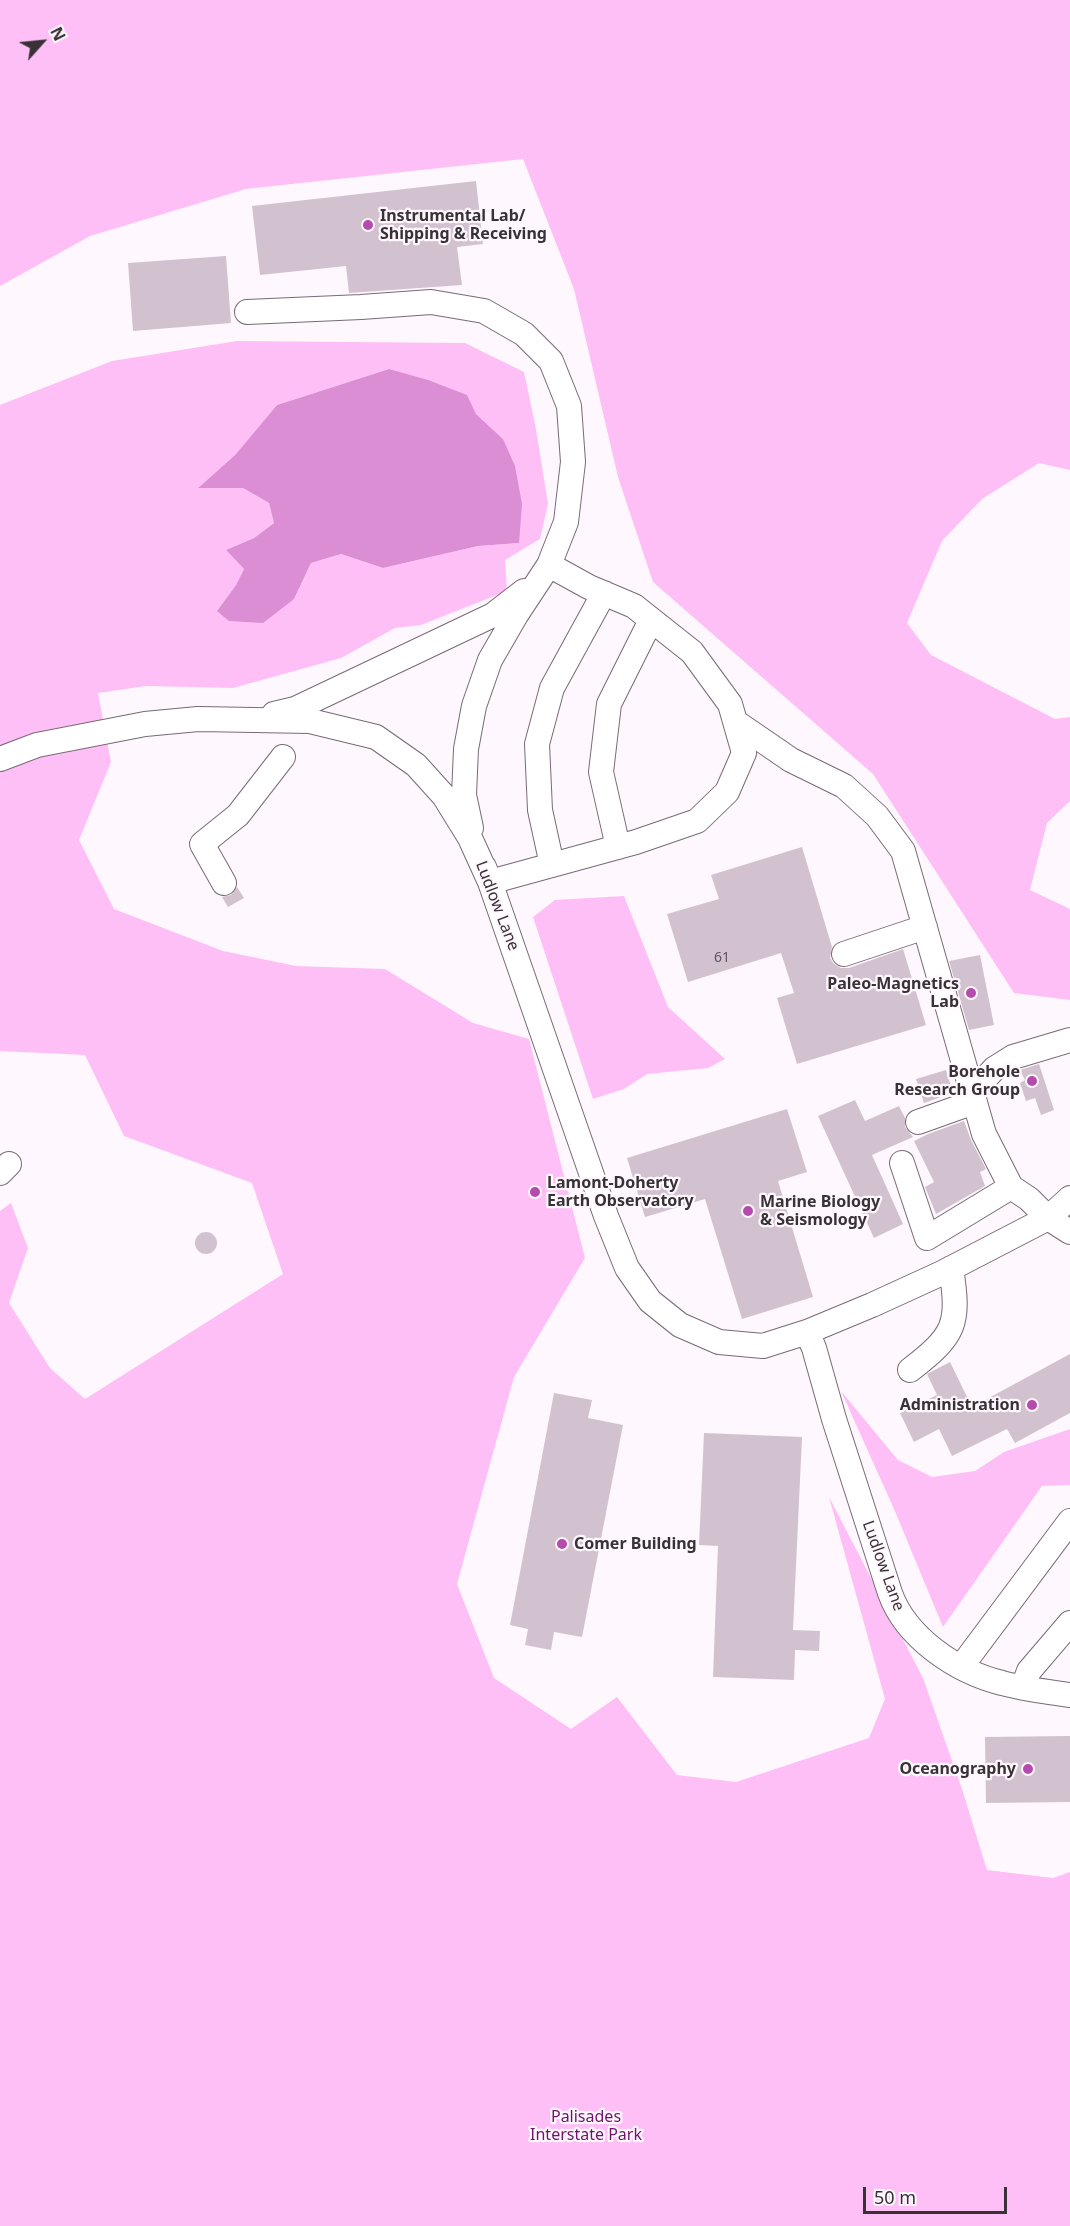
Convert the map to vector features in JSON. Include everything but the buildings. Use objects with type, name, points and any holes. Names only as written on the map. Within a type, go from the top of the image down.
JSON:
[{"type":"lane","points":[[247,312],[431,302],[484,311],[524,334],[551,361],[569,406],[573,462],[566,522],[549,565],[490,660],[474,706],[466,749],[464,795],[473,836],[490,882],[618,847],[697,821],[726,792],[744,753],[730,704],[692,652],[634,606],[549,565]]},
{"type":"lane","points":[[251,719],[295,708],[493,615],[523,592],[549,565]]},
{"type":"lane","points":[[552,865],[540,810],[537,744],[552,688],[604,593]]},
{"type":"lane","points":[[618,847],[601,772],[609,704],[651,620]]},
{"type":"lane","name":"Ludlow Lane","points":[[0,759],[37,745],[145,724],[198,718],[310,721],[376,737],[416,765],[444,796],[470,838],[490,882],[606,1216],[627,1268],[650,1301],[681,1325],[719,1342],[763,1346],[807,1332],[951,1268],[1047,1218],[1070,1198]]},
{"type":"lane","points":[[737,723],[791,760],[844,786],[877,816],[903,851],[984,1134],[1011,1187],[1029,1199],[1047,1218],[1070,1232]]},
{"type":"lane","points":[[224,884],[202,844],[238,815],[283,758]]},
{"type":"lane","points":[[844,954],[925,927]]},
{"type":"lane","points":[[918,1122],[973,1098],[994,1069],[1013,1058],[1070,1040]]},
{"type":"lane","points":[[902,1163],[927,1238],[1011,1187]]},
{"type":"lane","points":[[910,1370],[944,1341],[954,1322],[956,1300],[951,1268]]},
{"type":"lane","name":"Ludlow Lane","points":[[807,1332],[895,1607],[906,1623],[920,1637],[961,1667],[985,1678],[1023,1688],[1070,1695]]},
{"type":"lane","points":[[961,1667],[1070,1521]]},
{"type":"lane","points":[[1023,1688],[1029,1671],[1070,1623]]},
{"type":"green space","points":[[0,0],[1070,0],[1070,470],[1039,463],[982,499],[942,541],[907,623],[931,655],[1055,719],[1070,717],[1070,801],[1047,823],[1030,890],[1070,909],[1070,1000],[1014,993],[873,774],[653,582],[618,477],[574,289],[523,159],[246,189],[90,236],[0,286]]},
{"type":"green space","name":"Palisades Interstate Park","points":[[237,341],[465,343],[524,372],[548,504],[540,539],[505,560],[507,591],[421,625],[395,628],[341,658],[233,688],[146,686],[98,693],[111,762],[79,840],[114,909],[223,951],[296,966],[385,969],[473,1023],[529,1039],[585,1258],[514,1377],[457,1584],[494,1678],[571,1729],[617,1697],[677,1775],[736,1782],[869,1738],[885,1699],[829,1497],[923,1678],[962,1789],[987,1870],[1053,1878],[1070,1872],[1070,2226],[0,2226],[0,1211],[11,1203],[28,1248],[9,1303],[50,1368],[85,1399],[283,1274],[252,1183],[124,1136],[85,1055],[0,1051],[0,405],[112,361]],"holes":[[[389,369],[466,395],[476,414],[503,439],[519,543],[478,546],[383,568],[341,554],[311,563],[294,599],[217,611],[236,585],[244,569],[226,550],[254,538],[274,523],[269,503],[243,488],[199,487],[235,455],[277,405]]]},
{"type":"green space","points":[[624,896],[668,1007],[725,1059],[708,1068],[647,1074],[624,1089],[593,1099],[533,917],[555,900]]},
{"type":"green space","points":[[841,1391],[898,1460],[932,1477],[975,1471],[1004,1452],[1070,1429],[1070,1485],[1042,1486],[943,1627],[894,1509]]},
{"type":"shaded area","points":[[389,369],[428,380],[467,395],[476,414],[503,439],[515,466],[522,504],[519,543],[478,546],[383,568],[341,554],[311,563],[294,599],[263,623],[229,621],[217,611],[236,585],[244,569],[226,550],[254,538],[274,523],[269,503],[243,488],[198,488],[235,455],[277,405]]},
{"type":"place","name":"Instrumental Lab/ Shipping & Receiving","points":[[368,225]]},
{"type":"place","name":"Paleo-Magnetics Lab","points":[[971,993]]},
{"type":"place","name":"Borehole Research Group","points":[[1032,1081]]},
{"type":"place","name":"Lamont-Doherty Earth Observatory","points":[[535,1192]]},
{"type":"place","name":"Marine Biology & Seismology","points":[[748,1211]]},
{"type":"place","name":"Administration","points":[[1032,1405]]},
{"type":"place","name":"Comer Building","points":[[562,1544]]},
{"type":"place","name":"Oceanography","points":[[1028,1769]]}]
